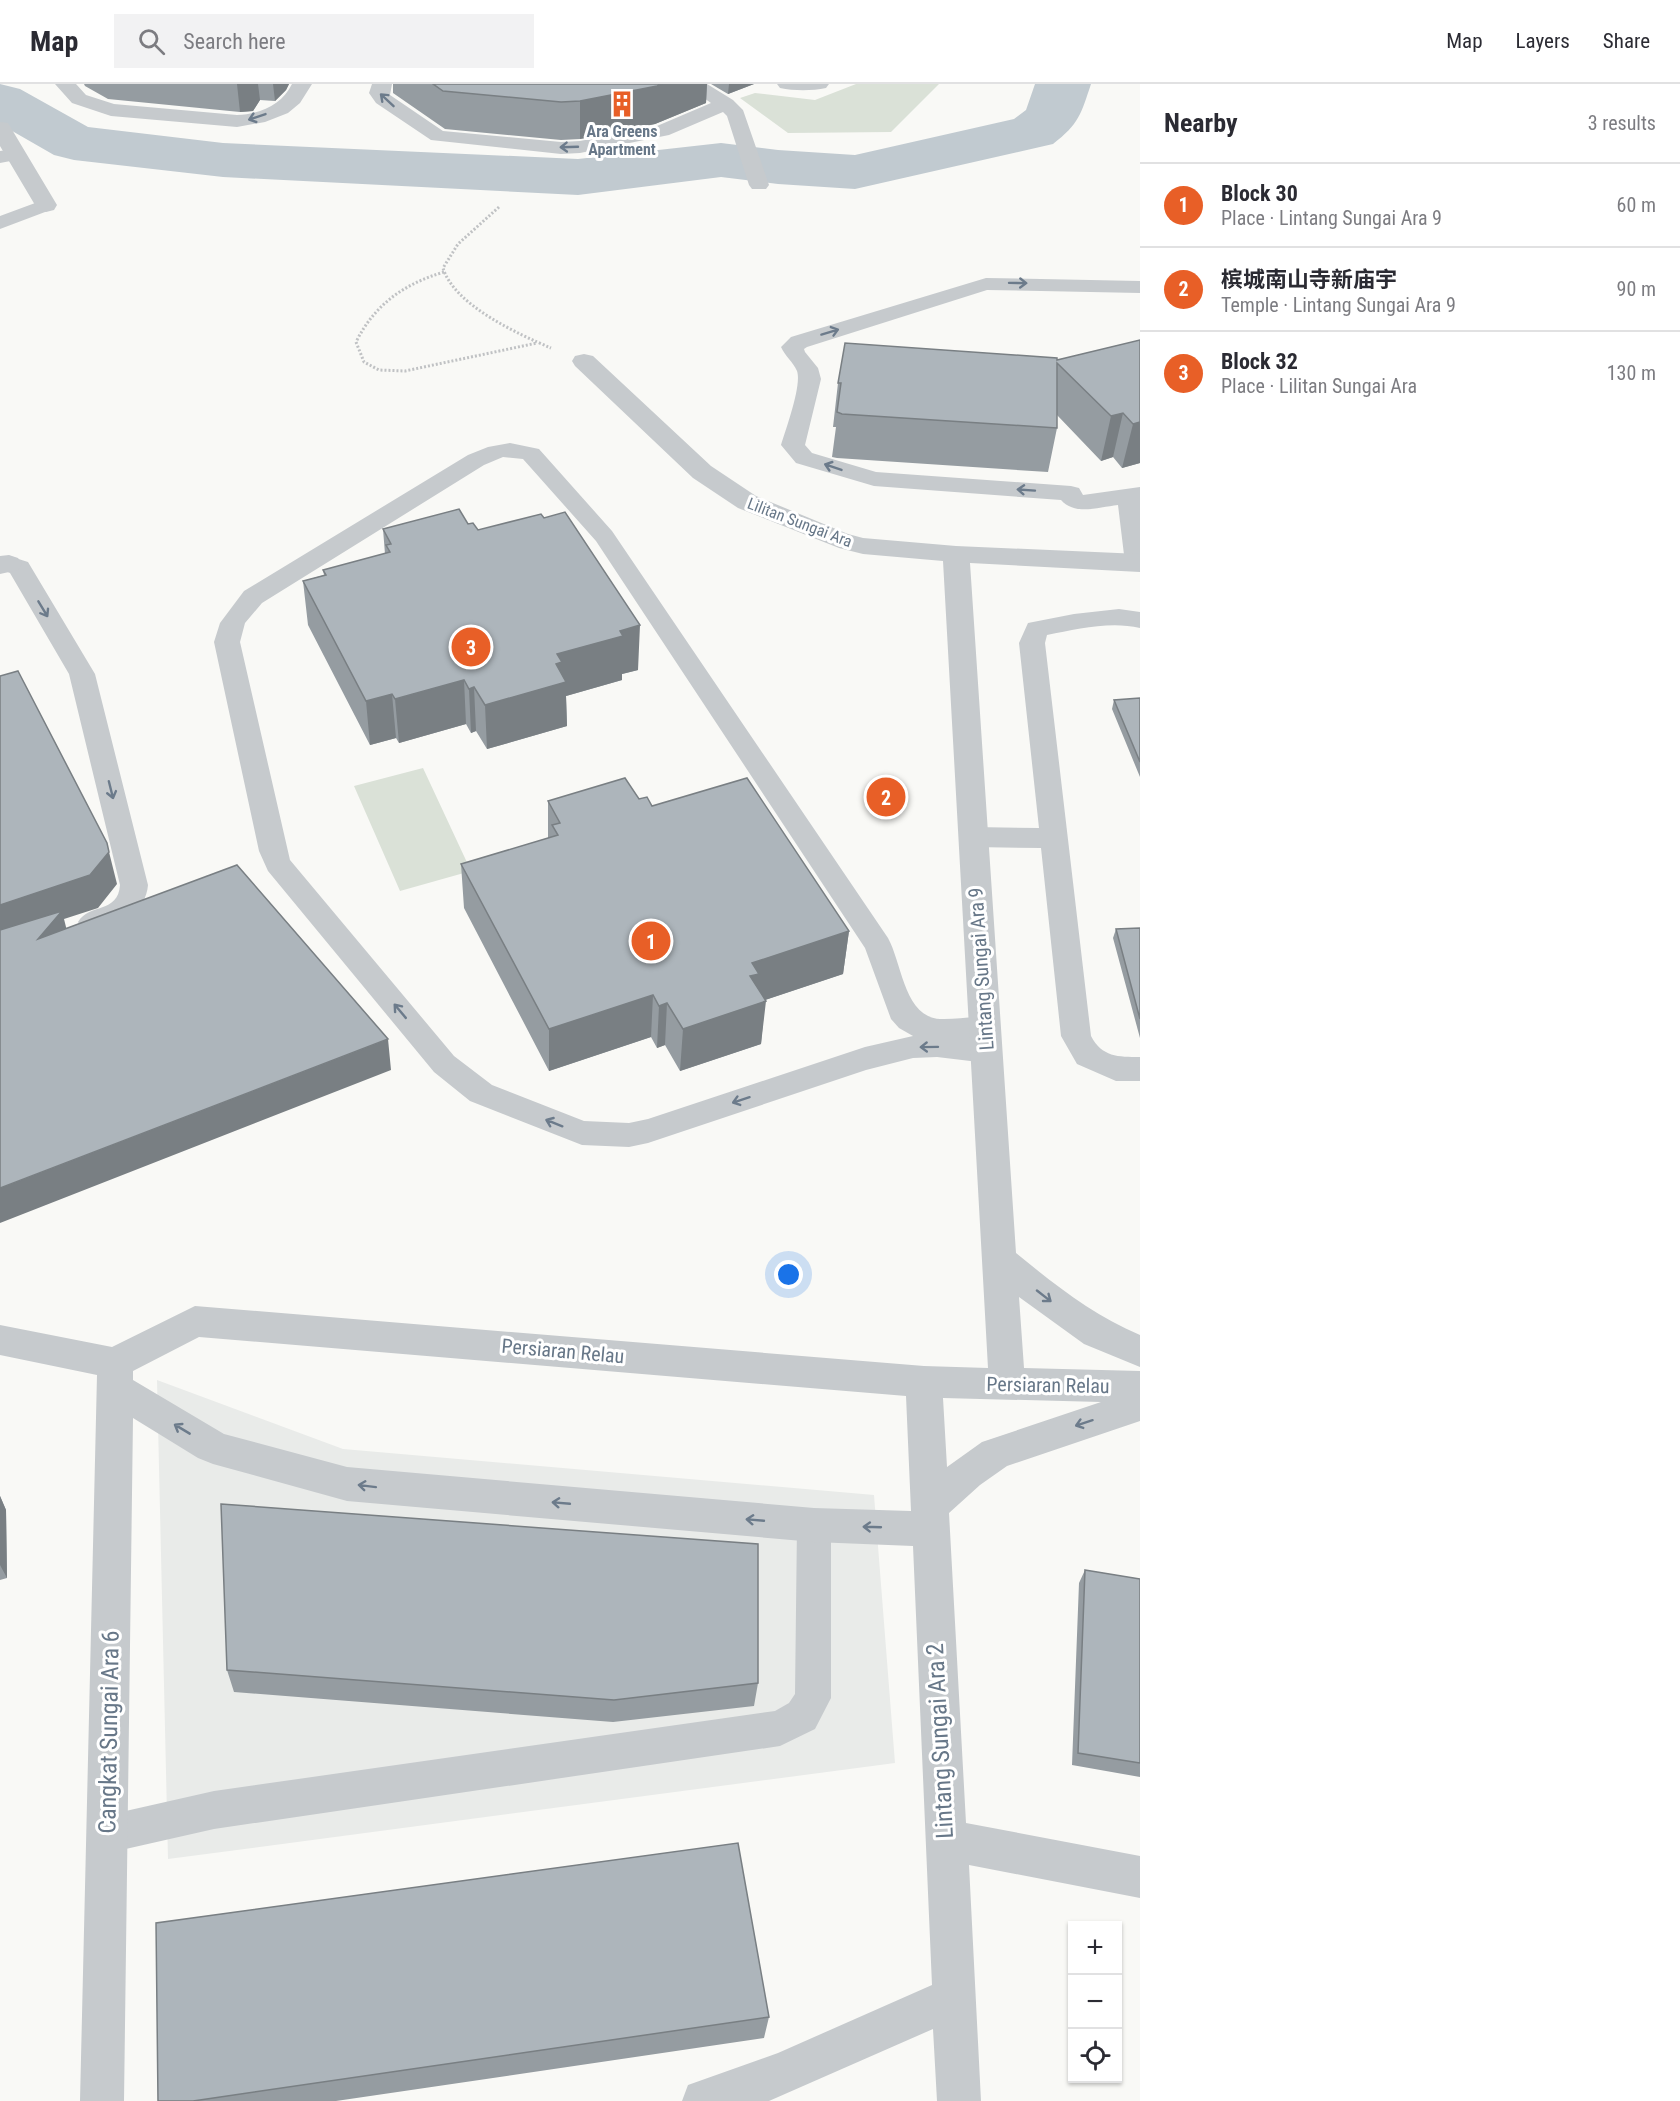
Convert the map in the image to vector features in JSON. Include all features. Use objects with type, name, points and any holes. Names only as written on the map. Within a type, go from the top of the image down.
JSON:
[{"type":"street","points":[[4,143],[46,205]]},
{"type":"street","name":"Lilitan Sungai Ara","points":[[584,361],[702,472],[747,502],[839,540],[855,544],[956,554],[1138,563]]},
{"type":"street","name":"Lintang Sungai Ara 9","points":[[956,554],[1007,1384]]},
{"type":"street","points":[[999,1259],[1045,1298],[1096,1333],[1140,1351]]},
{"type":"street","name":"Persiaran Relau","points":[[114,1376],[195,1321],[924,1382],[1140,1387]]},
{"type":"street","points":[[0,1340],[114,1376],[211,1446],[347,1484],[814,1525],[929,1518],[967,1473],[995,1454],[1140,1405]]},
{"type":"street","name":"Cangkat Sungai Ara 6","points":[[102,2101],[114,1376]]},
{"type":"street","name":"Lintang Sungai Ara 2","points":[[924,1382],[952,1998],[959,2101]]},
{"type":"street","points":[[945,1840],[1140,1877]]},
{"type":"street","points":[[704,2101],[783,2074],[952,1998]]},
{"type":"lane","points":[[65,84],[79,99],[111,110],[237,121],[254,120],[286,106],[293,100],[302,84]]},
{"type":"lane","points":[[382,84],[379,93],[383,99],[438,136],[561,148],[580,147],[662,131],[726,104]]},
{"type":"lane","points":[[694,84],[726,104],[736,114],[759,185]]},
{"type":"lane","points":[[787,84],[819,84]]},
{"type":"lane","points":[[0,213],[46,205]]},
{"type":"lane","points":[[0,223],[46,205]]},
{"type":"lane","points":[[1138,563],[1136,489],[1071,493],[874,479],[804,458],[796,452],[793,445],[810,379],[808,368],[794,354],[792,347],[799,342],[986,284],[1140,287]]},
{"type":"lane","points":[[509,448],[531,454],[604,536],[878,945],[901,1011],[907,1020],[914,1026],[928,1030],[986,1040],[913,1047],[865,1059],[629,1135],[582,1133],[481,1093],[444,1064],[278,864],[256,777],[227,642],[228,632],[240,611],[253,597],[476,460],[509,448]]},
{"type":"lane","points":[[5,564],[19,568],[82,674],[134,885],[132,902],[126,908],[114,915],[68,930]]},
{"type":"lane","points":[[1140,620],[1118,617],[1037,629],[1032,643],[1076,1036],[1087,1056],[1116,1069],[1140,1069]]},
{"type":"lane","points":[[973,837],[1053,838]]},
{"type":"lane","points":[[108,1834],[214,1810],[780,1728],[802,1716],[813,1698],[814,1525]]},
{"type":"path","points":[[499,207],[450,254],[443,267],[444,272],[454,289],[498,322],[537,343],[584,361]]},
{"type":"path","points":[[444,272],[413,282],[399,290],[362,329],[356,342],[364,362],[379,370],[405,371],[537,343]]},
{"type":"shaded area","points":[[856,84],[939,84],[891,132],[788,133],[740,98],[755,93],[815,100]]},
{"type":"shaded area","points":[[423,768],[471,871],[400,891],[354,786]]},
{"type":"shaded area","points":[[157,1380],[343,1449],[874,1495],[895,1763],[168,1859]]},
{"type":"building","points":[[433,84],[662,84],[580,101],[561,102],[443,91]]},
{"type":"building","points":[[1140,340],[1140,422],[1133,424],[1123,413],[1111,416],[1057,363],[1057,428],[837,412],[841,383],[838,383],[845,343],[1057,358],[1057,360]]},
{"type":"building","points":[[459,509],[468,524],[473,523],[478,530],[541,514],[544,518],[565,512],[640,625],[620,631],[623,636],[557,654],[562,662],[556,664],[566,682],[485,705],[474,687],[469,689],[464,680],[395,699],[392,694],[366,701],[303,581],[326,575],[323,570],[390,552],[386,545],[391,544],[383,529]]},
{"type":"building","points":[[18,671],[107,843],[109,852],[90,875],[0,905],[0,676]]},
{"type":"building","points":[[1140,698],[1140,762],[1114,700]]},
{"type":"building","points":[[625,778],[639,799],[647,797],[652,806],[747,778],[849,931],[752,963],[759,974],[750,976],[766,1001],[683,1029],[667,1003],[659,1006],[653,995],[549,1029],[461,864],[558,835],[552,825],[560,823],[548,801]]},
{"type":"building","points":[[237,865],[388,1039],[0,1188],[0,930],[62,911],[38,939]]},
{"type":"building","points":[[1140,928],[1140,1019],[1116,929]]},
{"type":"building","points":[[221,1504],[758,1544],[758,1683],[614,1700],[227,1670]]},
{"type":"building","points":[[1085,1570],[1140,1579],[1140,1763],[1078,1753]]},
{"type":"building","points":[[738,1843],[769,2017],[193,2101],[158,2101],[156,1923]]},
{"type":"waterway","points":[[0,101],[74,143],[223,160],[578,177],[721,160],[778,167],[855,172],[1033,132],[1051,118],[1063,84]]},
{"type":"place","name":"Ara Greens Apartment","points":[[622,104]]},
{"type":"place","name":"Block 32","points":[[471,647]]},
{"type":"place","name":"槟城南山寺新庙宇","points":[[886,797]]},
{"type":"place","name":"Block 30","points":[[651,941]]}]
